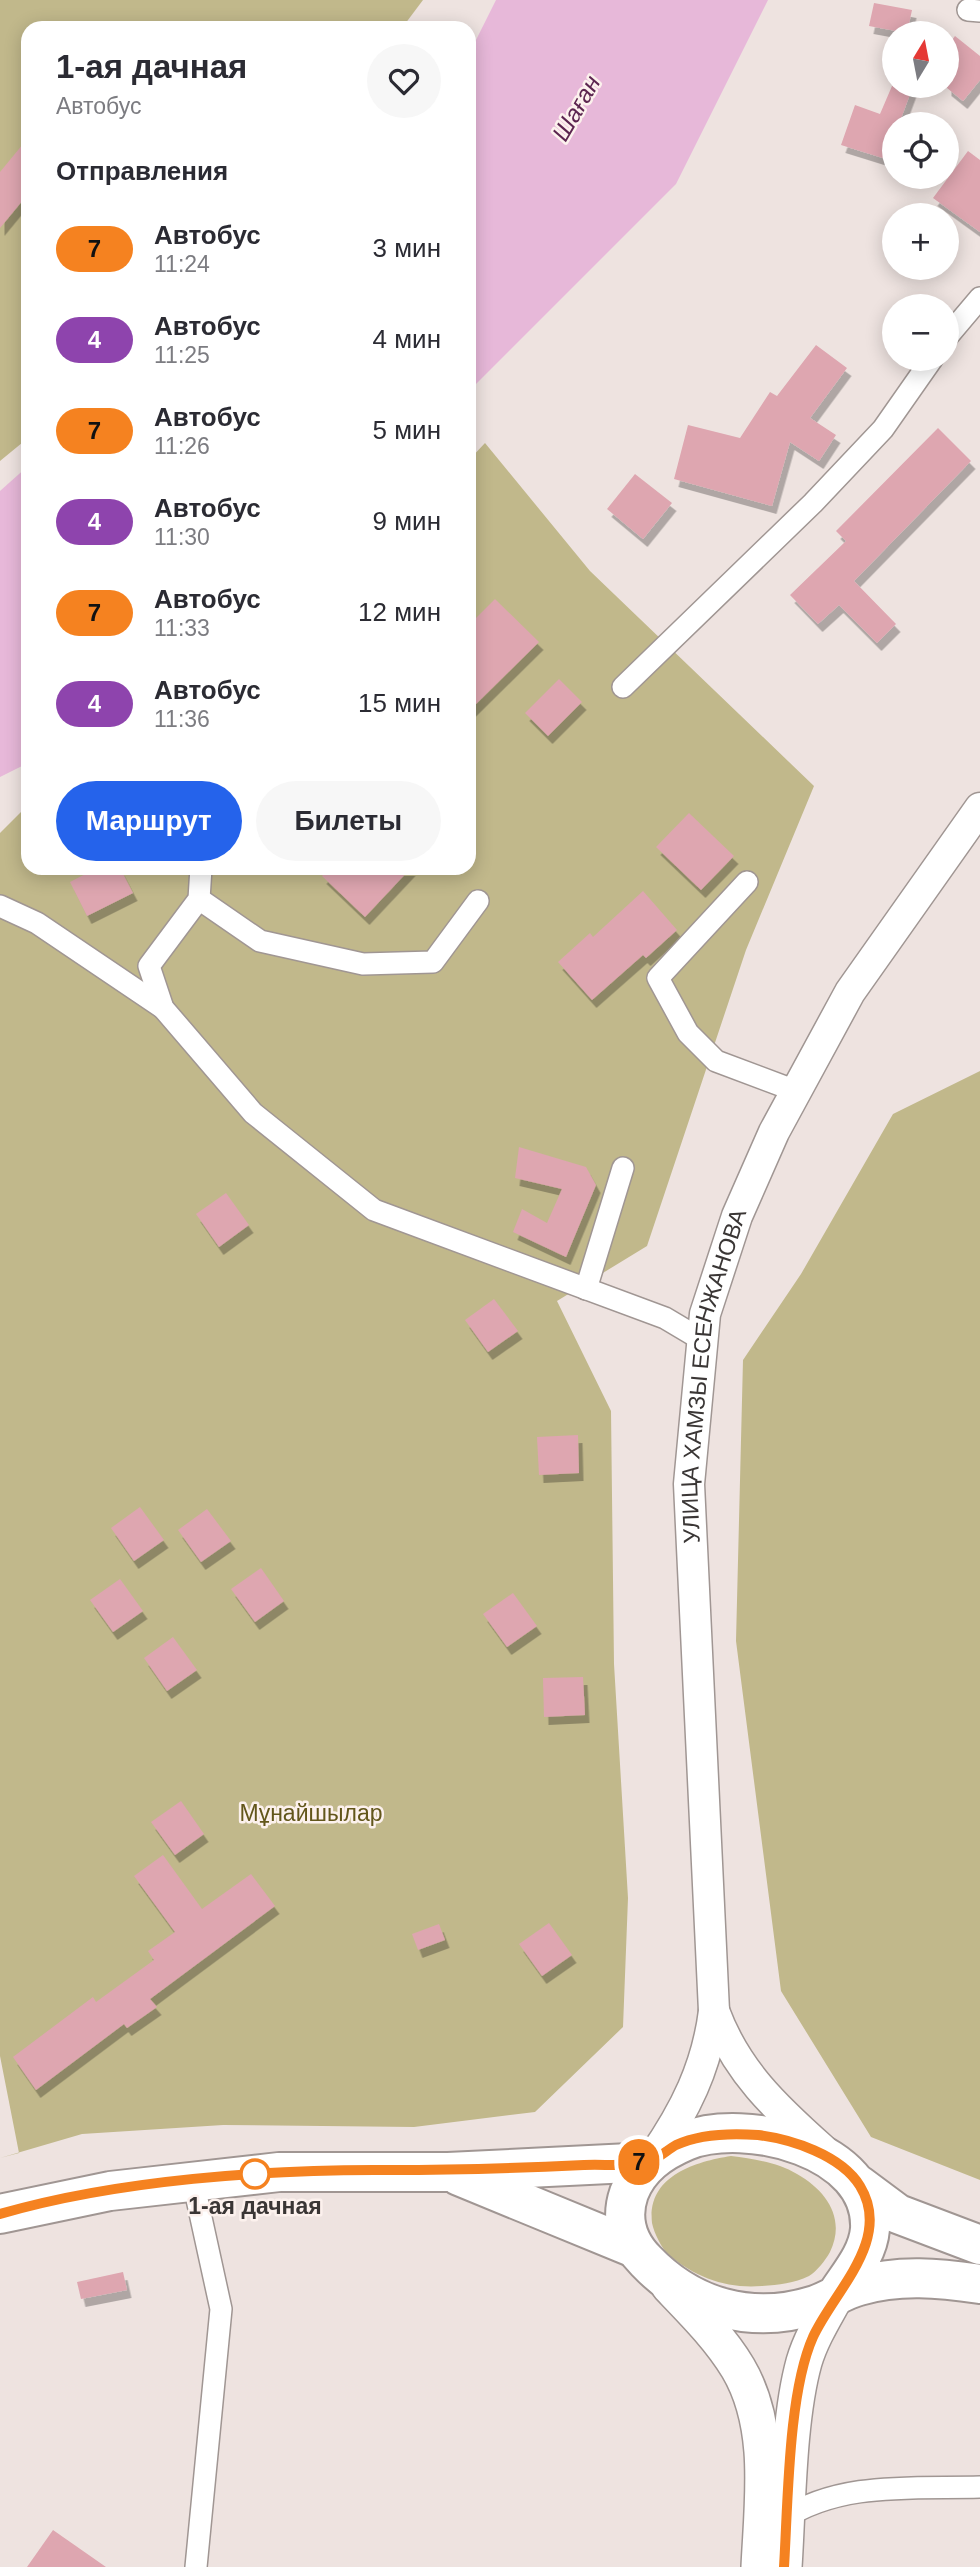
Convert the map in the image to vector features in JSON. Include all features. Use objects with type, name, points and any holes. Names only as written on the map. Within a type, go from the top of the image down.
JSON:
[{"type":"highway","points":[[632,2247],[627,2231],[626,2201],[632,2185],[650,2162],[694,2138],[759,2136],[791,2142],[818,2153],[898,2214],[980,2245]]},
{"type":"highway","points":[[0,2214],[110,2191],[279,2172],[448,2172],[650,2162]]},
{"type":"highway","points":[[448,2172],[632,2247],[660,2276],[701,2302],[742,2312],[800,2309],[860,2285],[897,2279],[941,2278],[980,2284]]},
{"type":"highway","points":[[837,2294],[865,2251],[870,2228],[867,2206],[852,2178]]},
{"type":"main road","points":[[660,2276],[703,2323],[738,2368],[758,2417],[769,2539],[784,2567]]},
{"type":"main road","points":[[769,2539],[804,2363],[813,2337],[837,2294]]},
{"type":"street","points":[[959,323],[980,298]]},
{"type":"street","points":[[623,687],[813,503],[883,429],[924,371]]},
{"type":"street","name":"УЛИЦА ХАМЗЫ ЕСЕНЖАНОВА","points":[[714,2011],[689,1484],[705,1314],[737,1216],[774,1132],[796,1091],[850,992],[980,808]]},
{"type":"street","points":[[163,1008],[149,966],[199,899],[201,875]]},
{"type":"street","points":[[747,882],[658,978],[688,1033],[716,1061],[796,1091]]},
{"type":"street","points":[[199,899],[260,941],[363,964],[433,962],[478,901]]},
{"type":"street","points":[[0,906],[93,958],[132,990],[163,1008],[253,1113],[374,1210],[665,1318],[702,1340]]},
{"type":"street","points":[[586,1289],[622,1168]]},
{"type":"street","points":[[650,2162],[675,2125],[705,2062],[714,2011]]},
{"type":"street","points":[[714,2011],[737,2061],[759,2091],[852,2178]]},
{"type":"street","points":[[193,2181],[221,2309],[196,2567]]},
{"type":"street","points":[[769,2539],[815,2502],[862,2490],[980,2487]]},
{"type":"green space","points":[[0,0],[423,0],[407,21],[21,21],[21,444],[0,461]]},
{"type":"green space","name":"Мұнайшылар","points":[[485,443],[590,571],[814,786],[746,950],[647,1246],[557,1301],[611,1411],[614,1664],[628,1898],[623,2027],[535,2112],[414,2127],[223,2125],[82,2134],[19,2152],[0,2056],[0,833],[21,812],[21,875],[476,875],[476,453]]},
{"type":"green space","points":[[980,1071],[980,2180],[871,2137],[781,1991],[736,1641],[743,1360],[801,1274],[893,1114]]},
{"type":"green space","points":[[731,2156],[765,2162],[789,2170],[808,2181],[825,2197],[834,2217],[834,2240],[826,2259],[809,2276],[768,2286],[725,2284],[690,2270],[664,2249],[652,2223],[652,2207],[657,2194],[675,2174],[702,2163]]},
{"type":"water","name":"Шаған","points":[[496,0],[768,0],[676,184],[476,384],[476,40]]},
{"type":"water","points":[[21,472],[21,766],[0,777],[0,491]]},
{"type":"building","points":[[874,3],[912,10],[910,21],[882,21],[882,28],[869,26]]},
{"type":"building","points":[[959,39],[980,56],[980,80],[963,101],[959,98]]},
{"type":"building","points":[[887,98],[909,98],[903,112],[882,112],[882,158],[841,145],[855,105],[880,114]]},
{"type":"building","points":[[21,146],[21,202],[0,228],[0,172]]},
{"type":"building","points":[[968,151],[980,160],[980,232],[959,217],[959,203],[940,203],[933,198],[940,189],[959,189],[959,163]]},
{"type":"building","points":[[816,345],[847,368],[810,418],[836,435],[819,461],[790,442],[772,506],[674,479],[688,425],[740,438],[770,392],[777,396]]},
{"type":"building","points":[[938,428],[971,461],[854,581],[896,624],[877,643],[839,605],[818,624],[790,595],[846,541],[836,531]]},
{"type":"building","points":[[635,474],[672,503],[643,539],[607,509]]},
{"type":"building","points":[[495,599],[539,642],[476,704],[476,618]]},
{"type":"building","points":[[559,679],[582,702],[548,736],[525,713]]},
{"type":"building","points":[[689,813],[734,856],[701,890],[656,847]]},
{"type":"building","points":[[84,875],[124,875],[133,893],[87,916],[70,882]]},
{"type":"building","points":[[323,875],[404,875],[365,917]]},
{"type":"building","points":[[643,891],[677,930],[646,958],[643,955],[592,1000],[558,962],[590,933],[593,937]]},
{"type":"building","points":[[519,1147],[586,1167],[596,1185],[566,1257],[513,1232],[522,1209],[547,1223],[562,1189],[515,1178]]},
{"type":"building","points":[[226,1193],[249,1225],[219,1247],[196,1214]]},
{"type":"building","points":[[494,1299],[518,1331],[488,1352],[465,1320]]},
{"type":"building","points":[[578,1435],[579,1473],[539,1475],[537,1437]]},
{"type":"building","points":[[140,1507],[164,1540],[134,1561],[111,1528]]},
{"type":"building","points":[[207,1509],[231,1541],[201,1562],[178,1530]]},
{"type":"building","points":[[261,1568],[284,1601],[255,1622],[231,1589]]},
{"type":"building","points":[[120,1579],[143,1611],[113,1632],[90,1600]]},
{"type":"building","points":[[513,1593],[537,1626],[507,1647],[483,1614]]},
{"type":"building","points":[[173,1637],[197,1670],[167,1691],[144,1658]]},
{"type":"building","points":[[583,1677],[585,1715],[544,1717],[543,1678]]},
{"type":"building","points":[[181,1801],[204,1834],[175,1855],[151,1822]]},
{"type":"building","points":[[163,1855],[202,1909],[251,1874],[275,1906],[150,1999],[157,2007],[127,2028],[124,2024],[36,2090],[13,2057],[93,1997],[96,2002],[154,1960],[148,1951],[175,1932],[134,1876]]},
{"type":"building","points":[[549,1923],[572,1955],[542,1976],[519,1944]]},
{"type":"building","points":[[439,1924],[445,1940],[418,1950],[412,1934]]},
{"type":"building","points":[[123,2272],[127,2290],[81,2299],[77,2282]]},
{"type":"building","points":[[53,2530],[106,2567],[27,2567]]},
{"type":"bus line","name":"7","points":[[0,2214],[23,2207],[110,2191],[279,2172],[448,2172],[650,2162],[673,2146],[694,2138],[726,2134],[791,2142],[818,2153],[845,2171],[859,2185],[867,2206],[870,2228],[865,2251],[813,2337],[804,2363],[797,2408],[784,2567]]},
{"type":"place","name":"1-ая дачная","points":[[255,2174]]}]
